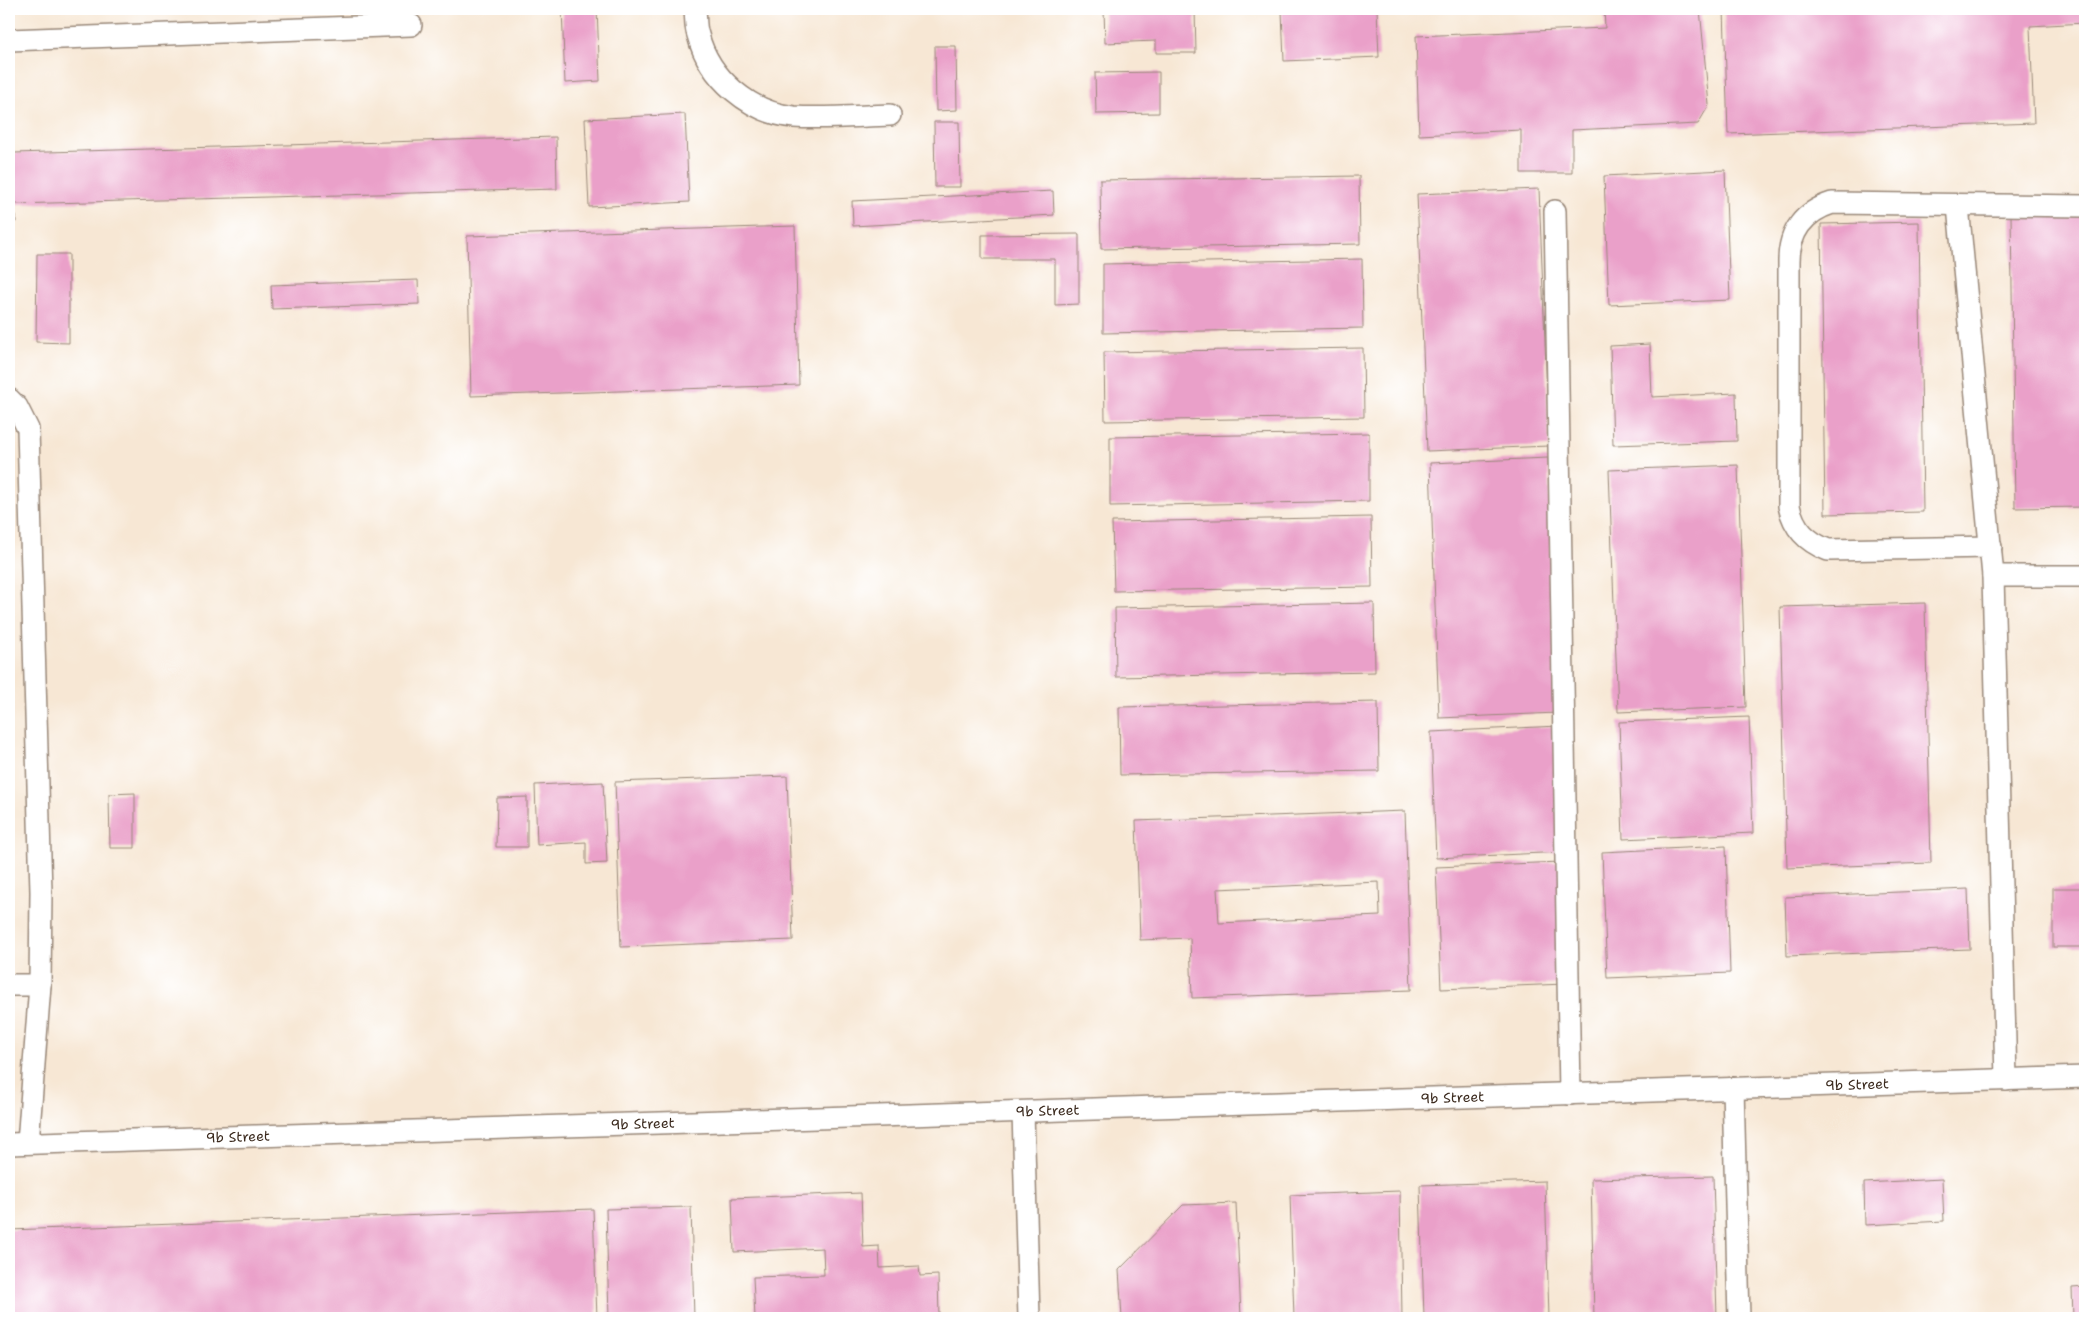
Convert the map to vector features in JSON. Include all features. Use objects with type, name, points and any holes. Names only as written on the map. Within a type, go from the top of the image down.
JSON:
[{"type":"lane","points":[[695,9],[698,35],[711,65],[733,91],[761,109],[793,117],[890,115]]},
{"type":"lane","points":[[9,40],[411,25]]},
{"type":"lane","points":[[1991,547],[1828,550],[1817,546],[1798,529],[1789,506],[1789,249],[1797,226],[1818,208],[1832,203],[1958,206],[2085,206]]},
{"type":"lane","points":[[1958,206],[1991,547],[2006,1080]]},
{"type":"lane","points":[[1555,211],[1570,1094]]},
{"type":"lane","points":[[9,400],[24,417],[29,441],[41,892],[40,985],[18,1143]]},
{"type":"lane","points":[[1992,576],[2085,576]]},
{"type":"lane","points":[[9,985],[40,985]]},
{"type":"lane","name":"9b Street","points":[[18,1143],[2085,1077]]},
{"type":"lane","points":[[1733,1088],[1739,1318]]},
{"type":"lane","points":[[1023,1112],[1029,1318]]},
{"type":"building","points":[[562,9],[597,9],[600,81],[565,83]]},
{"type":"building","points":[[1104,9],[1195,9],[1196,53],[1156,53],[1156,41],[1105,43]]},
{"type":"building","points":[[1377,9],[1379,57],[1284,61],[1282,11]]},
{"type":"building","points":[[1604,9],[1700,9],[1709,105],[1698,124],[1572,130],[1572,173],[1521,173],[1521,130],[1419,135],[1416,36],[1605,28]]},
{"type":"building","points":[[1724,9],[2085,9],[2085,23],[2030,26],[2034,123],[1728,134]]},
{"type":"building","points":[[935,46],[956,46],[957,110],[936,111]]},
{"type":"building","points":[[1159,72],[1159,113],[1096,114],[1095,73]]},
{"type":"building","points":[[685,114],[689,202],[589,207],[585,119]]},
{"type":"building","points":[[934,122],[959,122],[960,187],[935,187]]},
{"type":"building","points":[[556,137],[557,189],[15,204],[16,222],[9,222],[9,174],[14,174],[14,153]]},
{"type":"building","points":[[1725,170],[1730,300],[1609,305],[1604,176]]},
{"type":"building","points":[[1359,176],[1360,244],[1101,249],[1100,180]]},
{"type":"building","points":[[1539,189],[1549,446],[1427,451],[1417,194]]},
{"type":"building","points":[[1053,191],[1054,215],[853,226],[852,201]]},
{"type":"building","points":[[2085,213],[2085,507],[2015,508],[2011,214]]},
{"type":"building","points":[[1919,222],[1923,512],[1825,514],[1821,224]]},
{"type":"building","points":[[795,226],[799,385],[471,396],[467,236]]},
{"type":"building","points":[[1079,234],[1079,304],[1055,305],[1055,259],[982,259],[982,235]]},
{"type":"building","points":[[37,254],[69,254],[69,343],[36,342]]},
{"type":"building","points":[[1362,259],[1363,328],[1103,333],[1103,264]]},
{"type":"building","points":[[418,280],[419,304],[272,309],[271,285]]},
{"type":"building","points":[[1650,344],[1652,397],[1736,393],[1737,441],[1613,445],[1610,346]]},
{"type":"building","points":[[1363,348],[1364,417],[1105,421],[1104,352]]},
{"type":"building","points":[[1369,433],[1369,501],[1110,506],[1110,437]]},
{"type":"building","points":[[1548,458],[1557,713],[1439,718],[1430,463]]},
{"type":"building","points":[[1738,465],[1746,707],[1618,712],[1609,470]]},
{"type":"building","points":[[1371,517],[1372,587],[1114,591],[1112,522]]},
{"type":"building","points":[[1374,603],[1375,672],[1116,677],[1115,608]]},
{"type":"building","points":[[1925,603],[1931,863],[1787,868],[1780,607]]},
{"type":"building","points":[[1378,702],[1379,771],[1120,775],[1119,707]]},
{"type":"building","points":[[1749,717],[1753,833],[1623,839],[1619,722]]},
{"type":"building","points":[[1559,726],[1564,852],[1436,858],[1431,732]]},
{"type":"building","points":[[787,776],[793,940],[621,947],[615,782]]},
{"type":"building","points":[[603,782],[607,863],[586,864],[586,842],[537,845],[535,785]]},
{"type":"building","points":[[135,793],[135,848],[110,848],[109,794]]},
{"type":"building","points":[[527,797],[527,847],[496,847],[497,798]]},
{"type":"building","points":[[1405,811],[1411,990],[1192,998],[1190,938],[1140,940],[1136,821]],"holes":[[[1379,882],[1380,916],[1219,923],[1217,889]]]},
{"type":"building","points":[[1726,846],[1730,973],[1607,978],[1602,852]]},
{"type":"building","points":[[1561,862],[1565,984],[1441,989],[1436,867]]},
{"type":"building","points":[[2053,888],[2085,888],[2085,947],[2053,947]]},
{"type":"building","points":[[1968,889],[1970,949],[1787,956],[1785,897]]},
{"type":"building","points":[[1713,1176],[1717,1318],[1594,1318],[1591,1179]]},
{"type":"building","points":[[1942,1179],[1944,1221],[1865,1225],[1864,1183]]},
{"type":"building","points":[[1545,1181],[1549,1318],[1424,1318],[1420,1185]]},
{"type":"building","points":[[1400,1191],[1402,1318],[1294,1318],[1290,1195]]},
{"type":"building","points":[[861,1193],[863,1247],[879,1246],[880,1268],[919,1266],[920,1276],[938,1275],[939,1318],[755,1318],[753,1277],[824,1275],[823,1248],[734,1252],[732,1198]]},
{"type":"building","points":[[1236,1203],[1241,1318],[1122,1318],[1119,1270],[1183,1205]]},
{"type":"building","points":[[691,1207],[694,1318],[609,1318],[606,1209]]},
{"type":"building","points":[[593,1209],[597,1318],[9,1318],[9,1230]]},
{"type":"building","points":[[2085,1287],[2085,1318],[2073,1318],[2072,1288]]}]
